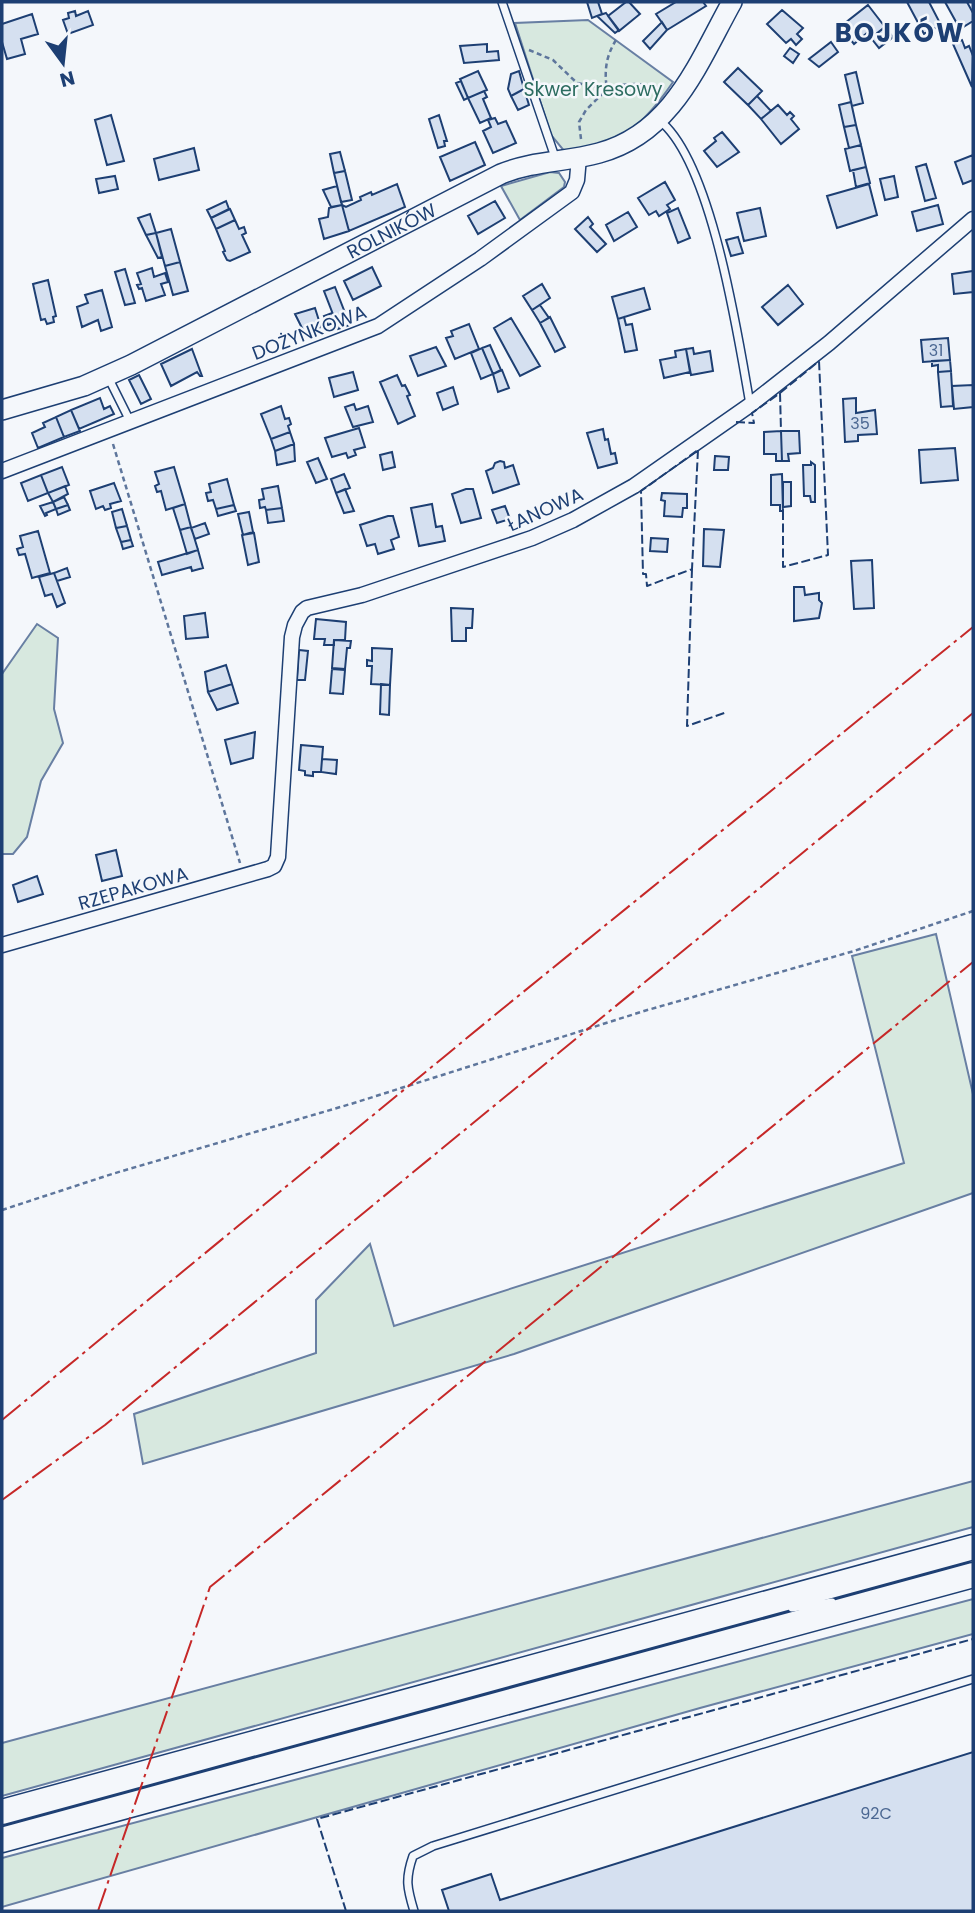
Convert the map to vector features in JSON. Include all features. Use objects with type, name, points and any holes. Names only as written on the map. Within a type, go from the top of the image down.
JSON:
[{"type":"highway","points":[[2,1812],[973,1547]]},
{"type":"highway","points":[[2,1840],[973,1575]]},
{"type":"street","name":"ROLNIKÓW","points":[[2,410],[108,376],[478,184],[514,169],[581,152],[622,146],[659,120],[677,101],[732,2]]},
{"type":"street","name":"DOŻYNKOWA","points":[[2,471],[367,331],[388,320],[480,259],[572,192],[577,180],[581,152]]},
{"type":"street","name":"ŁANOWA","points":[[274,866],[278,856],[292,637],[302,612],[314,606],[362,595],[532,538],[573,520],[634,486],[750,405],[883,298],[973,219]]},
{"type":"street","name":"RZEPAKOWA","points":[[2,945],[274,866]]},
{"type":"lane","points":[[502,2],[555,160]]},
{"type":"lane","points":[[659,120],[678,139],[702,195],[718,245],[737,329],[750,405]]},
{"type":"lane","points":[[108,376],[130,421]]},
{"type":"lane","points":[[940,1556],[853,1594],[947,1582]]},
{"type":"lane","points":[[788,1612],[840,1598]]},
{"type":"lane","points":[[680,1627],[775,1615],[688,1653]]},
{"type":"lane","points":[[414,1911],[406,1885],[408,1869],[413,1856],[433,1846],[973,1679]]},
{"type":"path","points":[[607,89],[606,63],[609,50],[616,40]]},
{"type":"path","points":[[519,50],[531,50],[553,60],[577,83],[607,89]]},
{"type":"path","points":[[581,152],[579,121],[607,89],[636,84],[655,86],[666,93]]},
{"type":"path","points":[[109,429],[244,876]]},
{"type":"path","points":[[2,1210],[631,1015],[854,951],[973,911]]},
{"type":"green space","name":"Skwer Kresowy","points":[[588,20],[673,82],[651,111],[628,131],[601,143],[565,152],[551,135],[515,23]]},
{"type":"green space","points":[[550,172],[559,173],[565,182],[564,187],[520,220],[501,186]]},
{"type":"green space","points":[[37,624],[58,638],[54,709],[63,743],[41,781],[27,837],[13,854],[2,854],[2,674]]},
{"type":"green space","points":[[936,934],[973,1094],[973,1193],[514,1354],[143,1464],[134,1414],[316,1353],[316,1300],[370,1244],[394,1326],[904,1163],[852,956]]},
{"type":"green space","points":[[973,1481],[973,1527],[2,1796],[2,1743]]},
{"type":"green space","points":[[973,1599],[973,1634],[700,1708],[2,1907],[2,1858]]},
{"type":"building","points":[[587,2],[598,2],[602,14],[592,18]]},
{"type":"building","points":[[626,2],[640,14],[619,31],[608,16]]},
{"type":"building","points":[[676,2],[703,2],[706,6],[667,30],[656,14]]},
{"type":"building","points":[[907,2],[929,2],[941,25],[924,34]]},
{"type":"building","points":[[945,2],[967,2],[973,13],[973,21],[960,29]]},
{"type":"building","points":[[868,5],[885,27],[871,38],[867,33],[854,44],[840,27]]},
{"type":"building","points":[[782,10],[803,28],[797,34],[802,39],[796,45],[791,39],[786,43],[767,24]]},
{"type":"building","points":[[75,11],[76,16],[88,11],[93,25],[68,34],[63,20],[69,18],[68,13]]},
{"type":"building","points":[[606,13],[619,30],[615,33],[597,16]]},
{"type":"building","points":[[32,14],[38,34],[21,39],[25,54],[7,59],[2,42],[2,24]]},
{"type":"building","points":[[662,22],[667,30],[650,49],[643,41]]},
{"type":"building","points":[[885,27],[893,37],[879,48],[871,38]]},
{"type":"building","points":[[962,40],[965,48],[969,46],[973,56],[972,87],[953,44]]},
{"type":"building","points":[[831,42],[838,52],[819,67],[809,59]]},
{"type":"building","points":[[487,44],[487,52],[498,51],[499,60],[464,63],[460,46]]},
{"type":"building","points":[[790,48],[799,54],[793,63],[784,56]]},
{"type":"building","points":[[738,68],[762,91],[748,105],[724,82]]},
{"type":"building","points":[[478,71],[487,90],[468,98],[460,79]]},
{"type":"building","points":[[519,71],[524,89],[511,96],[508,89],[511,74]]},
{"type":"building","points":[[856,72],[863,103],[852,106],[845,75]]},
{"type":"building","points":[[461,81],[468,98],[464,100],[456,83]]},
{"type":"building","points":[[524,89],[529,105],[518,110],[511,96]]},
{"type":"building","points":[[484,91],[487,97],[483,99],[491,118],[480,123],[468,98]]},
{"type":"building","points":[[757,96],[771,111],[761,119],[748,105]]},
{"type":"building","points":[[851,102],[856,125],[844,127],[839,105]]},
{"type":"building","points":[[778,105],[787,115],[790,112],[794,116],[791,119],[799,129],[781,144],[761,119]]},
{"type":"building","points":[[111,115],[124,161],[107,165],[95,120]]},
{"type":"building","points":[[439,115],[447,141],[444,141],[445,146],[438,148],[429,119]]},
{"type":"building","points":[[495,118],[498,124],[506,121],[516,143],[493,153],[483,131],[491,127],[488,120]]},
{"type":"building","points":[[856,125],[861,145],[849,148],[844,127]]},
{"type":"building","points":[[722,132],[739,152],[717,167],[704,151]]},
{"type":"building","points":[[475,142],[485,165],[450,181],[440,157]]},
{"type":"building","points":[[861,145],[866,167],[850,171],[845,149]]},
{"type":"building","points":[[194,148],[199,170],[159,180],[154,159]]},
{"type":"building","points":[[340,152],[345,171],[334,173],[330,154]]},
{"type":"building","points":[[973,155],[973,180],[963,184],[955,162]]},
{"type":"building","points":[[926,164],[936,198],[925,201],[916,167]]},
{"type":"building","points":[[866,167],[870,183],[856,187],[853,170]]},
{"type":"building","points":[[345,171],[352,200],[341,202],[334,173]]},
{"type":"building","points":[[115,176],[118,189],[99,193],[96,179]]},
{"type":"building","points":[[894,176],[898,197],[885,200],[880,179]]},
{"type":"building","points":[[665,182],[675,200],[667,205],[670,209],[659,216],[656,211],[649,215],[638,198]]},
{"type":"building","points":[[397,184],[405,207],[349,231],[342,205],[346,207],[371,192],[372,195]]},
{"type":"building","points":[[869,184],[877,215],[837,228],[827,196]]},
{"type":"building","points":[[337,186],[342,205],[331,207],[323,190]]},
{"type":"building","points":[[226,201],[229,209],[211,218],[207,210]]},
{"type":"building","points":[[495,201],[505,218],[478,234],[468,216]]},
{"type":"building","points":[[342,205],[349,231],[324,239],[319,219],[328,217],[329,208]]},
{"type":"building","points":[[938,205],[943,224],[917,231],[912,212]]},
{"type":"building","points":[[678,208],[690,238],[678,243],[667,213]]},
{"type":"building","points":[[760,208],[766,236],[744,241],[737,213]]},
{"type":"building","points":[[230,209],[235,220],[216,229],[211,218]]},
{"type":"building","points":[[628,212],[637,227],[614,241],[606,225]]},
{"type":"building","points":[[150,214],[156,233],[146,235],[138,218]]},
{"type":"building","points":[[588,217],[593,224],[590,227],[606,244],[597,252],[575,229]]},
{"type":"building","points":[[235,220],[239,229],[244,227],[246,233],[242,235],[250,252],[230,261],[223,252],[225,251],[216,229]]},
{"type":"building","points":[[171,229],[180,262],[165,266],[156,233]]},
{"type":"building","points":[[156,233],[162,257],[158,258],[146,235]]},
{"type":"building","points":[[738,237],[743,253],[731,256],[726,240]]},
{"type":"building","points":[[180,262],[188,291],[173,295],[165,266]]},
{"type":"building","points":[[372,267],[381,286],[353,300],[344,281]]},
{"type":"building","points":[[152,268],[154,277],[165,273],[168,282],[161,284],[165,295],[146,301],[142,288],[139,289],[137,285],[141,284],[137,273]]},
{"type":"building","points":[[125,269],[135,303],[125,305],[115,272]]},
{"type":"building","points":[[973,271],[973,292],[954,294],[952,274]]},
{"type":"building","points":[[48,280],[56,316],[53,317],[54,322],[47,324],[45,319],[41,320],[33,284]]},
{"type":"building","points":[[542,284],[550,298],[532,310],[523,296]]},
{"type":"building","points":[[788,285],[803,304],[778,325],[762,307]]},
{"type":"building","points":[[335,287],[347,318],[336,322],[324,291]]},
{"type":"building","points":[[644,288],[650,309],[618,319],[612,297]]},
{"type":"building","points":[[102,290],[112,327],[101,331],[98,320],[82,327],[77,307],[88,303],[85,295]]},
{"type":"building","points":[[540,305],[549,318],[540,323],[532,310]]},
{"type":"building","points":[[315,308],[321,327],[304,332],[295,314]]},
{"type":"building","points":[[332,313],[336,322],[328,325],[324,316]]},
{"type":"building","points":[[550,317],[565,347],[555,352],[540,323]]},
{"type":"building","points":[[624,317],[626,325],[632,324],[637,350],[625,352],[618,319]]},
{"type":"building","points":[[347,318],[350,325],[338,329],[336,322]]},
{"type":"building","points":[[511,318],[540,366],[520,376],[494,328]]},
{"type":"building","points":[[469,324],[479,349],[455,359],[446,338],[453,336],[451,331]]},
{"type":"building","points":[[948,338],[950,360],[923,362],[921,340]]},
{"type":"building","points":[[490,345],[501,370],[493,374],[482,348]]},
{"type":"building","points":[[436,347],[446,366],[418,376],[410,356]]},
{"type":"building","points":[[482,348],[493,374],[481,379],[471,353]]},
{"type":"building","points":[[693,348],[694,354],[710,351],[713,371],[691,375],[686,349]]},
{"type":"building","points":[[192,349],[202,376],[197,372],[171,386],[161,364]]},
{"type":"building","points":[[686,349],[690,372],[664,378],[660,360],[676,357],[675,351]]},
{"type":"building","points":[[950,360],[951,371],[938,372],[938,365],[932,366],[932,361]]},
{"type":"building","points":[[502,370],[509,388],[498,392],[493,374]]},
{"type":"building","points":[[951,371],[953,406],[941,407],[938,372]]},
{"type":"building","points":[[353,372],[358,390],[334,397],[329,378]]},
{"type":"building","points":[[139,375],[151,399],[141,404],[129,380]]},
{"type":"building","points":[[397,375],[410,395],[407,396],[415,416],[398,424],[380,382]]},
{"type":"building","points":[[973,385],[973,407],[954,409],[952,386]]},
{"type":"building","points":[[453,387],[458,404],[443,410],[437,393]]},
{"type":"building","points":[[100,398],[104,409],[110,406],[114,414],[79,429],[71,410]]},
{"type":"building","points":[[856,398],[856,413],[875,410],[877,434],[858,435],[858,441],[845,442],[843,399]]},
{"type":"building","points":[[354,404],[356,410],[368,406],[373,422],[353,427],[345,407]]},
{"type":"building","points":[[281,406],[285,419],[289,418],[290,432],[271,439],[261,414]]},
{"type":"building","points":[[71,410],[80,431],[64,437],[56,417]]},
{"type":"building","points":[[56,417],[64,437],[38,448],[32,433],[45,427],[43,423]]},
{"type":"building","points":[[359,428],[365,447],[354,450],[356,455],[348,458],[346,453],[332,457],[325,438]]},
{"type":"building","points":[[603,429],[605,440],[608,439],[611,454],[615,453],[617,463],[598,468],[587,433]]},
{"type":"building","points":[[781,431],[799,431],[800,453],[788,454],[789,461],[782,461]]},
{"type":"building","points":[[781,431],[782,461],[776,461],[776,454],[764,454],[764,432]]},
{"type":"building","points":[[290,432],[294,444],[275,451],[271,439]]},
{"type":"building","points":[[294,444],[295,461],[277,465],[275,451]]},
{"type":"building","points":[[955,448],[958,480],[921,483],[919,450]]},
{"type":"building","points":[[392,452],[395,467],[383,470],[380,455]]},
{"type":"building","points":[[715,456],[729,457],[728,470],[714,470]]},
{"type":"building","points":[[318,458],[327,479],[316,483],[307,462]]},
{"type":"building","points":[[500,461],[504,462],[505,468],[513,465],[519,484],[493,493],[486,471]]},
{"type":"building","points":[[811,462],[815,465],[815,502],[811,502],[810,496],[804,496],[803,465],[811,465]]},
{"type":"building","points":[[62,467],[69,485],[48,493],[41,475]]},
{"type":"building","points":[[174,467],[185,504],[166,510],[161,491],[157,492],[155,486],[159,484],[155,472]]},
{"type":"building","points":[[344,474],[350,488],[336,493],[331,479]]},
{"type":"building","points":[[782,474],[783,511],[780,511],[780,505],[771,505],[771,475]]},
{"type":"building","points":[[41,475],[48,493],[28,501],[21,483]]},
{"type":"building","points":[[227,479],[234,505],[216,509],[213,500],[208,501],[206,493],[211,492],[209,484]]},
{"type":"building","points":[[783,482],[791,482],[791,506],[783,507]]},
{"type":"building","points":[[114,483],[121,501],[110,504],[111,508],[105,510],[103,506],[96,509],[90,491]]},
{"type":"building","points":[[65,486],[68,494],[53,502],[48,493]]},
{"type":"building","points":[[278,486],[282,508],[260,508],[259,500],[264,499],[262,489]]},
{"type":"building","points":[[345,489],[354,511],[344,513],[336,493]]},
{"type":"building","points":[[473,489],[481,518],[461,523],[452,494]]},
{"type":"building","points":[[662,493],[687,494],[687,508],[683,508],[682,517],[664,516],[665,501],[661,500]]},
{"type":"building","points":[[64,497],[68,505],[56,509],[53,502]]},
{"type":"building","points":[[53,502],[56,509],[45,516],[40,506]]},
{"type":"building","points":[[185,504],[191,527],[180,530],[173,508]]},
{"type":"building","points":[[432,504],[436,527],[442,526],[445,541],[419,546],[411,508]]},
{"type":"building","points":[[68,505],[70,510],[58,515],[56,509]]},
{"type":"building","points":[[234,505],[236,511],[218,516],[216,509]]},
{"type":"building","points":[[505,506],[510,519],[497,523],[492,510]]},
{"type":"building","points":[[282,508],[284,521],[268,523],[266,510]]},
{"type":"building","points":[[122,509],[127,526],[116,528],[112,512]]},
{"type":"building","points":[[249,512],[253,532],[243,535],[238,514]]},
{"type":"building","points":[[393,516],[399,537],[391,540],[394,549],[378,554],[375,544],[367,546],[360,525]]},
{"type":"building","points":[[205,523],[209,534],[195,539],[191,528]]},
{"type":"building","points":[[127,526],[131,540],[121,542],[116,528]]},
{"type":"building","points":[[191,527],[198,550],[187,554],[180,530]]},
{"type":"building","points":[[704,529],[724,530],[720,567],[703,566]]},
{"type":"building","points":[[38,531],[50,573],[32,578],[25,554],[19,555],[17,549],[23,547],[20,536]]},
{"type":"building","points":[[254,533],[259,562],[248,565],[242,535]]},
{"type":"building","points":[[651,538],[668,539],[667,552],[650,551]]},
{"type":"building","points":[[131,540],[133,546],[123,549],[121,542]]},
{"type":"building","points":[[198,550],[203,568],[192,571],[191,567],[162,575],[158,562]]},
{"type":"building","points":[[872,560],[874,608],[854,609],[851,561]]},
{"type":"building","points":[[67,568],[70,577],[57,581],[54,573]]},
{"type":"building","points":[[54,573],[65,603],[57,607],[52,594],[45,596],[39,577]]},
{"type":"building","points":[[794,587],[804,587],[805,595],[819,593],[822,603],[819,618],[794,621]]},
{"type":"building","points":[[451,608],[473,609],[472,628],[466,628],[466,641],[452,641]]},
{"type":"building","points":[[205,613],[208,637],[186,639],[184,616]]},
{"type":"building","points":[[316,619],[346,622],[345,640],[334,640],[334,645],[324,645],[325,639],[314,639]]},
{"type":"building","points":[[334,640],[351,641],[350,648],[347,648],[345,669],[332,668]]},
{"type":"building","points":[[372,648],[392,649],[390,685],[371,684],[372,666],[367,666],[367,660],[372,661]]},
{"type":"building","points":[[299,650],[308,651],[305,680],[297,680]]},
{"type":"building","points":[[226,665],[232,684],[208,692],[205,672]]},
{"type":"building","points":[[332,669],[345,670],[343,694],[330,693]]},
{"type":"building","points":[[232,684],[238,703],[217,710],[208,692]]},
{"type":"building","points":[[381,684],[390,685],[389,715],[380,714]]},
{"type":"building","points":[[255,732],[253,758],[231,764],[225,740]]},
{"type":"building","points":[[301,745],[323,747],[321,772],[313,772],[313,776],[305,775],[305,771],[299,770]]},
{"type":"building","points":[[322,759],[337,760],[336,774],[321,772]]},
{"type":"building","points":[[116,850],[122,876],[102,881],[96,855]]},
{"type":"building","points":[[37,876],[43,894],[18,902],[13,885]]},
{"type":"building","points":[[973,1752],[973,1911],[449,1911],[442,1890],[491,1874],[500,1900]]},
{"type":"fence","points":[[780,393],[819,361]]},
{"type":"fence","points":[[783,511],[783,567],[828,555],[819,361]]},
{"type":"fence","points":[[736,422],[754,423],[752,413],[780,393],[781,431]]},
{"type":"fence","points":[[698,450],[692,569],[647,586],[646,574],[643,574],[641,491],[698,450]]},
{"type":"fence","points":[[692,569],[687,726],[727,712]]},
{"type":"fence","points":[[346,1911],[317,1819],[973,1639]]},
{"type":"power","points":[[2,1420],[973,627]]},
{"type":"power","points":[[2,1500],[105,1425],[973,713]]},
{"type":"power","points":[[98,1911],[210,1587],[973,962]]},
{"type":"district","name":"BOJKÓW","points":[[900,33]]}]
